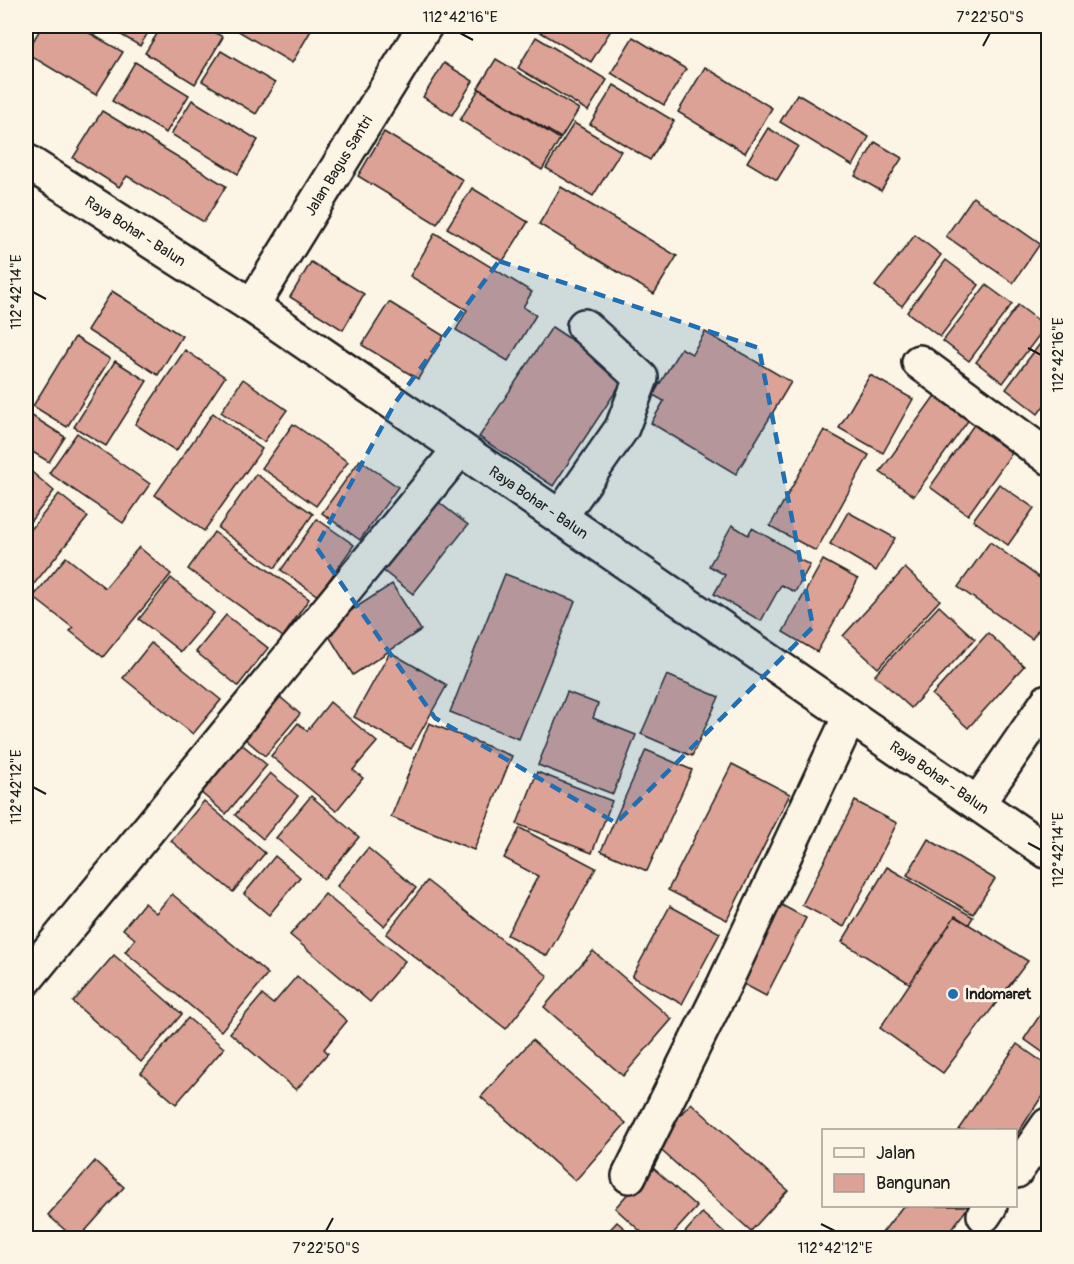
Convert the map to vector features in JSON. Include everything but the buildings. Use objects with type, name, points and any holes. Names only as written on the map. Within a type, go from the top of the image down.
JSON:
[{"type":"street","name":"Jalan Bagus Santri","points":[[252,306],[425,26]]},
{"type":"street","name":"Raya Bohar - Balun","points":[[26,161],[252,306],[1048,852]]},
{"type":"street","points":[[560,517],[622,428],[640,378],[584,326]]},
{"type":"street","points":[[919,362],[1048,458]]},
{"type":"street","points":[[26,979],[460,449]]},
{"type":"street","points":[[978,804],[1048,701]]},
{"type":"street","points":[[629,1176],[723,987],[850,716]]},
{"type":"street","points":[[1017,1170],[1048,1125]]},
{"type":"highlighted area","points":[[499,261],[759,348],[813,627],[616,823],[435,718],[316,547],[395,403]]},
{"type":"place","name":"Indomaret","points":[[953,994]]}]
